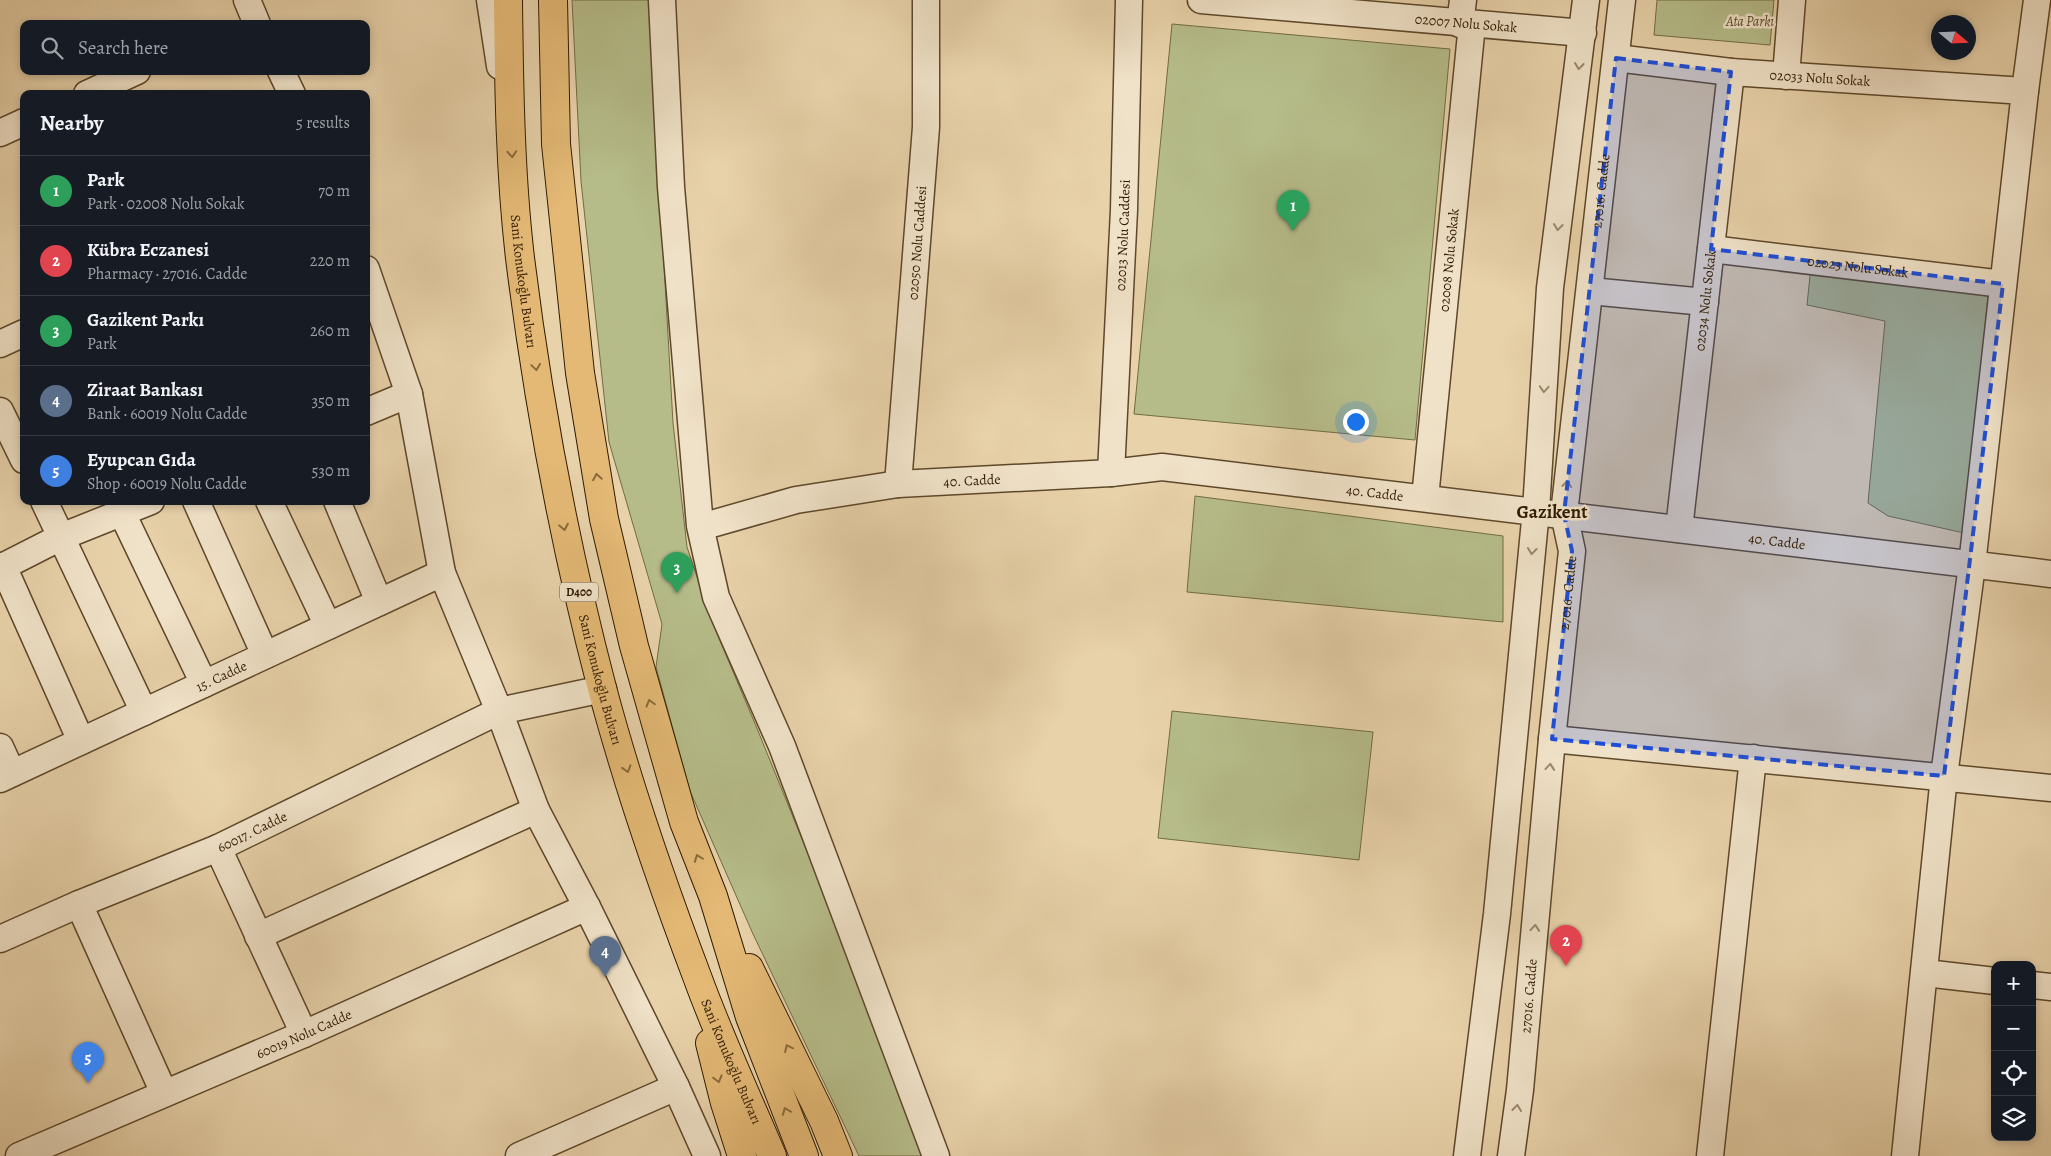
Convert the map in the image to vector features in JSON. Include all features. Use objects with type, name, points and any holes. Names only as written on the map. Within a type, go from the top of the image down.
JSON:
[{"type":"highway","name":"Sani Konukoğlu Bulvarı","points":[[508,0],[510,122],[520,256],[537,374],[564,530],[603,689],[649,838],[698,980],[772,1156]]},
{"type":"highway","points":[[554,0],[556,144],[580,373],[604,519],[634,646],[684,822],[713,896],[750,1017],[804,1156]]},
{"type":"highway","points":[[713,896],[824,1120],[838,1156]]},
{"type":"highway","points":[[698,980],[712,1055],[742,1156]]},
{"type":"street","points":[[490,0],[510,122]]},
{"type":"street","points":[[662,0],[671,187],[701,527],[716,598],[782,746],[936,1156]]},
{"type":"street","name":"02050 Nolu Caddesi","points":[[898,484],[926,127],[926,0]]},
{"type":"street","name":"02013 Nolu Caddesi","points":[[1111,473],[1124,210],[1129,0]]},
{"type":"street","name":"02007 Nolu Sokak","points":[[1201,0],[1465,16],[1583,33]]},
{"type":"street","points":[[1467,1156],[1497,914],[1536,510],[1550,288],[1586,0]]},
{"type":"street","name":"27016. Cadde","points":[[1511,1156],[1520,1090],[1552,739],[1572,551],[1564,514],[1622,0]]},
{"type":"street","points":[[1786,76],[1792,0]]},
{"type":"street","points":[[1905,1156],[1944,776],[1972,566],[2025,91],[2037,0]]},
{"type":"street","name":"02008 Nolu Sokak","points":[[1425,498],[1465,16]]},
{"type":"street","name":"02033 Nolu Sokak","points":[[1616,58],[1731,72],[2025,91]]},
{"type":"street","name":"02034 Nolu Sokak","points":[[1680,529],[1731,72]]},
{"type":"street","points":[[96,90],[128,75]]},
{"type":"street","points":[[283,75],[290,90]]},
{"type":"street","points":[[0,133],[20,124]]},
{"type":"street","name":"02023 Nolu Sokak","points":[[1711,248],[2004,284]]},
{"type":"street","points":[[370,288],[409,394],[442,573],[499,711],[536,810],[587,907],[676,1087],[707,1156]]},
{"type":"street","points":[[1590,290],[1705,302]]},
{"type":"street","points":[[0,344],[20,335]]},
{"type":"street","points":[[370,410],[409,394]]},
{"type":"street","points":[[0,411],[20,447]]},
{"type":"street","name":"40. Cadde","points":[[701,527],[796,500],[898,484],[1111,473],[1162,467],[1536,510],[1972,566],[2051,574]]},
{"type":"street","points":[[46,505],[144,712]]},
{"type":"street","points":[[81,742],[2,567],[61,537],[141,505]]},
{"type":"street","points":[[198,505],[265,655]]},
{"type":"street","points":[[271,505],[328,626]]},
{"type":"street","points":[[339,505],[379,602]]},
{"type":"street","points":[[122,513],[204,684]]},
{"type":"street","name":"15. Cadde","points":[[6,776],[442,573]]},
{"type":"street","name":"60017. Cadde","points":[[0,939],[79,904],[218,848],[499,711],[603,689]]},
{"type":"street","points":[[1552,739],[2051,788]]},
{"type":"street","points":[[0,747],[6,776]]},
{"type":"street","points":[[1710,1156],[1753,758]]},
{"type":"street","points":[[258,936],[536,810]]},
{"type":"street","points":[[218,848],[304,1034]]},
{"type":"street","points":[[79,904],[164,1093]]},
{"type":"street","name":"60019 Nolu Cadde","points":[[19,1156],[304,1034],[587,907]]},
{"type":"street","points":[[1925,973],[1991,981]]},
{"type":"street","points":[[2036,985],[2051,987]]},
{"type":"street","points":[[519,1156],[676,1087]]},
{"type":"highlighted area","points":[[1616,58],[1731,72],[1711,249],[2003,284],[1944,776],[1552,739],[1572,551],[1564,514]]},
{"type":"green space","points":[[572,0],[649,0],[673,423],[687,547],[712,622],[837,925],[924,1156],[859,1156],[753,934],[690,791],[656,667],[662,624],[609,442],[581,181]]},
{"type":"green space","name":"Ata Parkı","points":[[1657,0],[1774,0],[1770,45],[1654,35]]},
{"type":"green space","points":[[1172,24],[1450,49],[1415,440],[1134,414]]},
{"type":"green space","points":[[1811,266],[1970,287],[1988,297],[1964,533],[1888,516],[1868,503],[1885,321],[1807,305]]},
{"type":"green space","points":[[1195,496],[1503,536],[1503,622],[1187,592]]},
{"type":"green space","points":[[1172,711],[1373,732],[1359,860],[1158,838]]},
{"type":"place","name":"Park","points":[[1293,231]]},
{"type":"place","name":"Gazikent Parkı","points":[[677,593]]},
{"type":"place","name":"Kübra Eczanesi","points":[[1566,966]]},
{"type":"place","name":"Ziraat Bankası","points":[[605,977]]},
{"type":"place","name":"Eyupcan Gıda","points":[[88,1083]]},
{"type":"district","name":"Gazikent","points":[[1552,512]]}]
